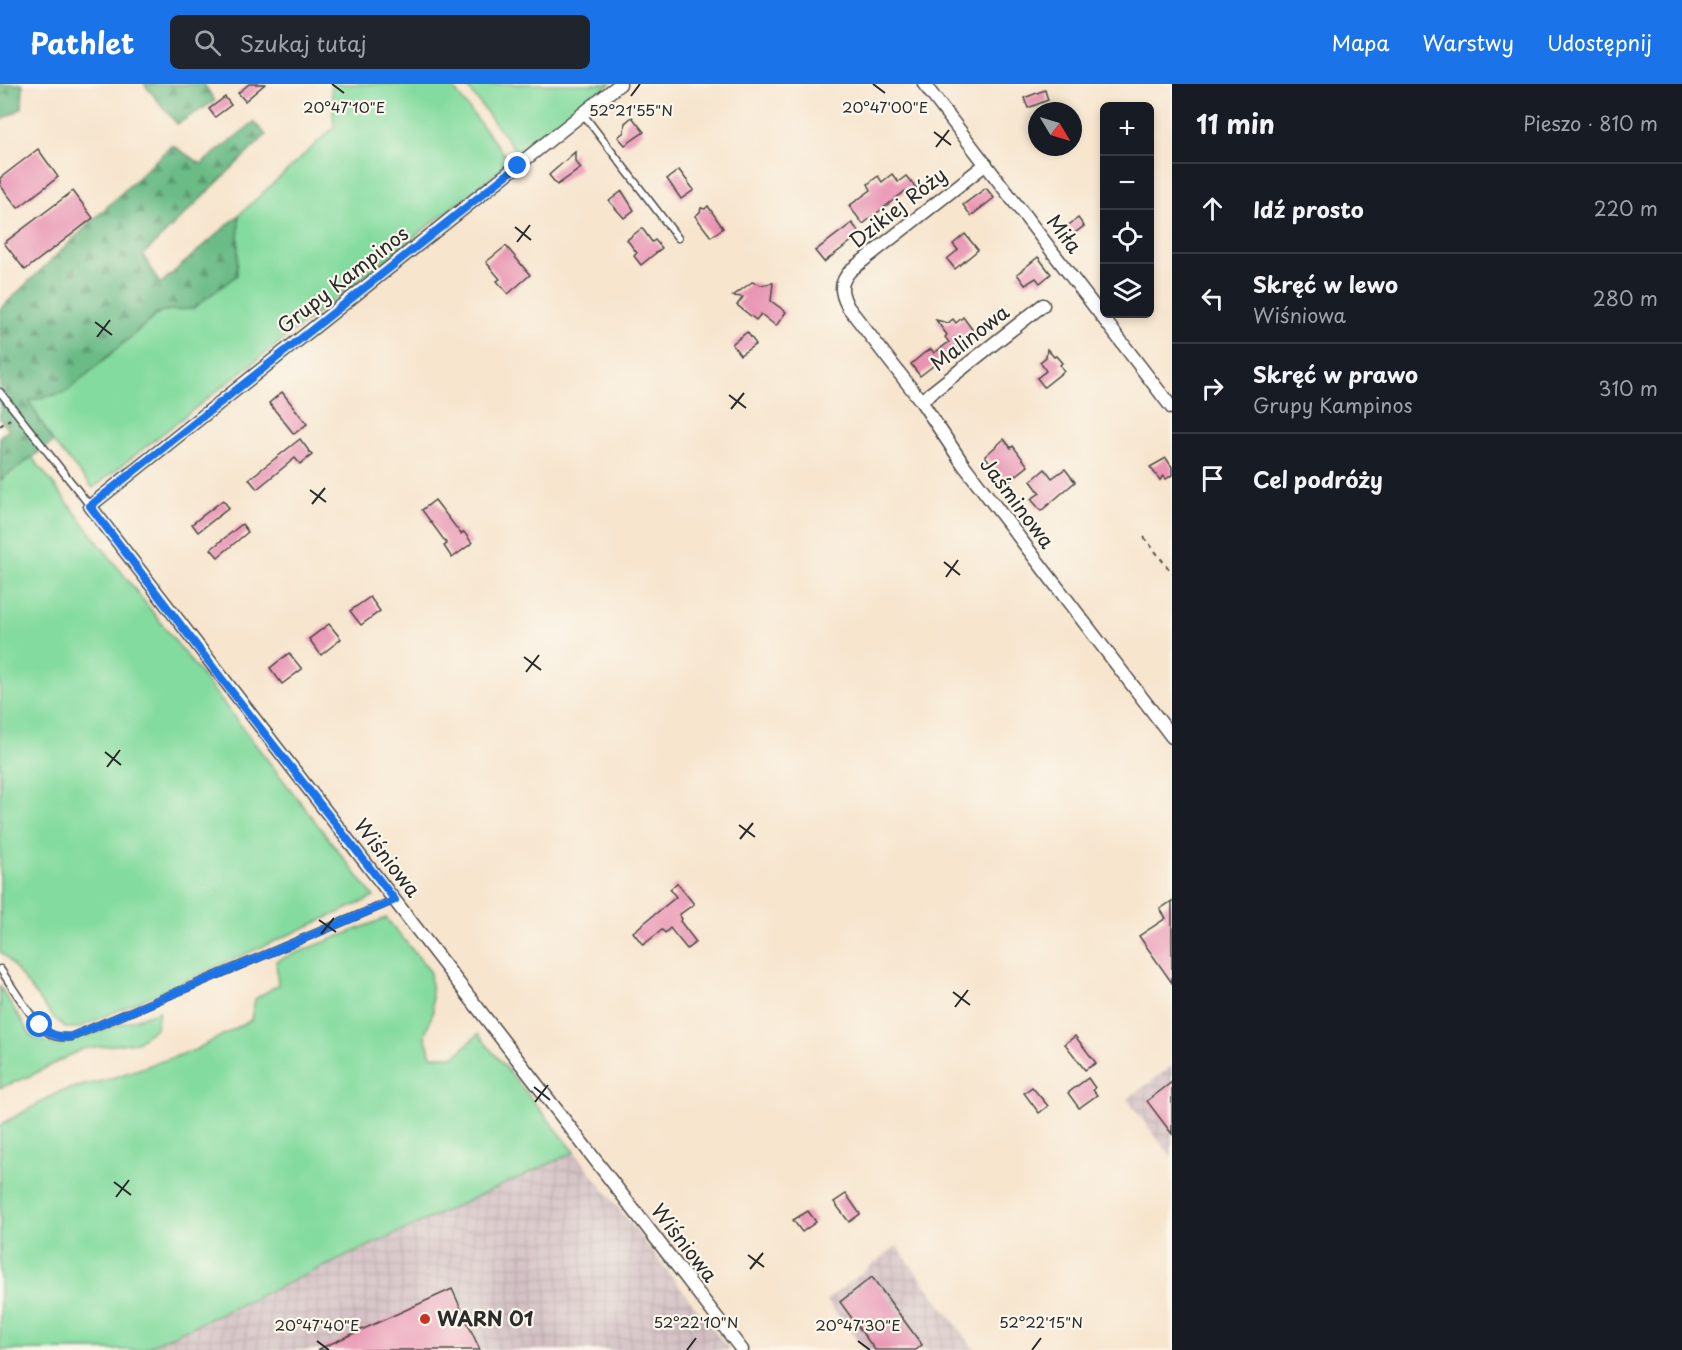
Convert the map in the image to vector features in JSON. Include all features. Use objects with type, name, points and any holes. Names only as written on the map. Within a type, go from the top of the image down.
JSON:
[{"type":"street","name":"Grupy Kampinos","points":[[90,506],[620,84]]},
{"type":"street","name":"Miła","points":[[924,84],[1172,408]]},
{"type":"street","name":"Dzikiej Róży","points":[[840,288],[844,278],[851,270],[986,164]]},
{"type":"street","name":"Jaśminowa","points":[[840,288],[848,307],[921,401],[963,464],[1172,737]]},
{"type":"street","name":"Malinowa","points":[[921,401],[1043,305]]},
{"type":"street","name":"Wiśniowa","points":[[90,506],[742,1350]]},
{"type":"lane","points":[[583,114],[678,238]]},
{"type":"lane","name":"Wiśniowa","points":[[0,392],[90,506]]},
{"type":"lane","points":[[0,969],[40,1025],[53,1035],[71,1037],[395,900]]},
{"type":"path","points":[[0,426],[18,414]]},
{"type":"path","points":[[1144,537],[1172,573]]},
{"type":"shaded area","points":[[1172,1066],[1172,1158],[1127,1099]]},
{"type":"shaded area","points":[[575,1152],[729,1350],[141,1350]]},
{"type":"shaded area","points":[[897,1246],[975,1350],[865,1350],[826,1300]]},
{"type":"green space","points":[[0,84],[23,84],[22,108],[0,121]]},
{"type":"green space","points":[[144,84],[204,84],[215,101],[177,124]]},
{"type":"green space","points":[[331,84],[450,84],[510,162],[93,488],[53,442],[29,401],[66,392],[161,311],[192,308],[237,275],[239,215],[334,127]]},
{"type":"green space","points":[[465,84],[610,84],[519,155]]},
{"type":"green space","points":[[254,122],[266,135],[143,255],[160,284],[239,215],[237,275],[192,309],[161,311],[66,392],[29,401],[53,442],[0,480],[0,436],[9,430],[0,419],[0,309],[172,145],[201,164]]},
{"type":"green space","points":[[32,457],[374,897],[79,1028],[66,1028],[53,1017],[0,952],[0,480]]},
{"type":"green space","points":[[386,918],[430,971],[433,1012],[425,1035],[431,1056],[455,1056],[478,1034],[575,1152],[141,1350],[0,1350],[0,1125],[61,1091],[106,1080],[195,1050],[251,1020],[255,999],[278,985],[276,961]]},
{"type":"green space","points":[[0,987],[32,1037],[57,1046],[159,1011],[156,1028],[137,1042],[82,1049],[30,1076],[0,1088]]},
{"type":"building","points":[[249,84],[265,84],[245,101],[238,93]]},
{"type":"building","points":[[1045,90],[1048,100],[1028,102],[1028,108],[1024,98]]},
{"type":"building","points":[[225,97],[231,105],[215,117],[209,109]]},
{"type":"building","points":[[632,117],[644,132],[625,145],[618,137],[624,132],[625,123]]},
{"type":"building","points":[[38,149],[58,177],[18,208],[0,185],[0,178]]},
{"type":"building","points":[[575,152],[575,161],[581,168],[557,185],[549,175]]},
{"type":"building","points":[[679,170],[694,190],[681,199],[667,179]]},
{"type":"building","points":[[892,174],[898,182],[906,176],[917,189],[908,196],[905,191],[863,224],[849,206],[871,190],[868,184],[878,176],[882,182]]},
{"type":"building","points":[[986,188],[994,198],[971,216],[963,205]]},
{"type":"building","points":[[73,191],[93,218],[25,270],[4,243]]},
{"type":"building","points":[[622,191],[634,210],[624,218],[609,201]]},
{"type":"building","points":[[708,206],[723,228],[711,237],[695,216],[701,208],[705,209]]},
{"type":"building","points":[[1078,218],[1084,226],[1064,241],[1058,233]]},
{"type":"building","points":[[852,223],[859,232],[856,234],[857,237],[824,262],[815,251]]},
{"type":"building","points":[[642,228],[652,242],[655,240],[662,248],[641,265],[634,256],[637,253],[627,240]]},
{"type":"building","points":[[965,234],[978,250],[955,269],[947,259],[958,250],[953,244]]},
{"type":"building","points":[[506,246],[530,275],[508,294],[497,281],[500,279],[486,262]]},
{"type":"building","points":[[1038,257],[1051,274],[1040,283],[1036,278],[1025,285],[1017,274]]},
{"type":"building","points":[[752,282],[761,285],[773,283],[771,301],[786,312],[776,326],[761,314],[756,320],[737,305],[743,297],[733,296]]},
{"type":"building","points":[[963,317],[974,332],[920,376],[911,364],[924,353],[931,349],[934,353],[949,342],[945,337],[947,335],[936,320],[948,323],[953,319],[956,323]]},
{"type":"building","points":[[747,332],[756,344],[740,355],[732,344]]},
{"type":"building","points":[[1047,349],[1062,363],[1060,365],[1064,371],[1044,387],[1037,378],[1046,371],[1040,362],[1046,357]]},
{"type":"building","points":[[282,392],[307,424],[294,434],[269,403]]},
{"type":"building","points":[[300,439],[312,455],[300,464],[295,458],[257,489],[249,479]]},
{"type":"building","points":[[1004,439],[1011,448],[1013,446],[1028,466],[1008,482],[1004,476],[1002,478],[985,456]]},
{"type":"building","points":[[1166,458],[1172,467],[1172,475],[1166,479],[1164,476],[1160,480],[1150,467]]},
{"type":"building","points":[[1045,469],[1052,478],[1065,469],[1075,482],[1041,511],[1031,499],[1040,493],[1031,481]]},
{"type":"building","points":[[223,500],[229,508],[198,532],[192,524]]},
{"type":"building","points":[[435,500],[461,534],[464,532],[472,543],[452,558],[444,546],[447,544],[422,510]]},
{"type":"building","points":[[242,524],[248,532],[218,557],[211,549]]},
{"type":"building","points":[[370,597],[380,611],[361,625],[350,611]]},
{"type":"building","points":[[329,624],[341,639],[321,655],[309,639]]},
{"type":"building","points":[[289,653],[302,669],[282,684],[270,668]]},
{"type":"building","points":[[677,883],[694,904],[679,915],[682,919],[680,921],[696,942],[687,949],[670,928],[665,933],[662,930],[643,945],[633,932],[676,897],[670,889]]},
{"type":"building","points":[[1172,901],[1172,983],[1139,936],[1166,918],[1160,909]]},
{"type":"building","points":[[1075,1036],[1096,1063],[1085,1070],[1065,1044]]},
{"type":"building","points":[[1088,1078],[1097,1095],[1079,1108],[1068,1093]]},
{"type":"building","points":[[1172,1082],[1172,1134],[1147,1101]]},
{"type":"building","points":[[1032,1087],[1048,1106],[1039,1113],[1024,1093]]},
{"type":"building","points":[[846,1194],[860,1214],[849,1222],[834,1202]]},
{"type":"building","points":[[808,1211],[816,1222],[802,1232],[793,1220]]},
{"type":"building","points":[[872,1277],[922,1345],[916,1350],[875,1350],[840,1302]]},
{"type":"building","name":"WARN 01","points":[[452,1289],[480,1350],[317,1350]]},
{"type":"place","name":"WARN 01","points":[[425,1319]]},
{"type":"route","points":[[40,1025],[53,1035],[71,1037],[395,900],[90,506],[518,166]]}]
